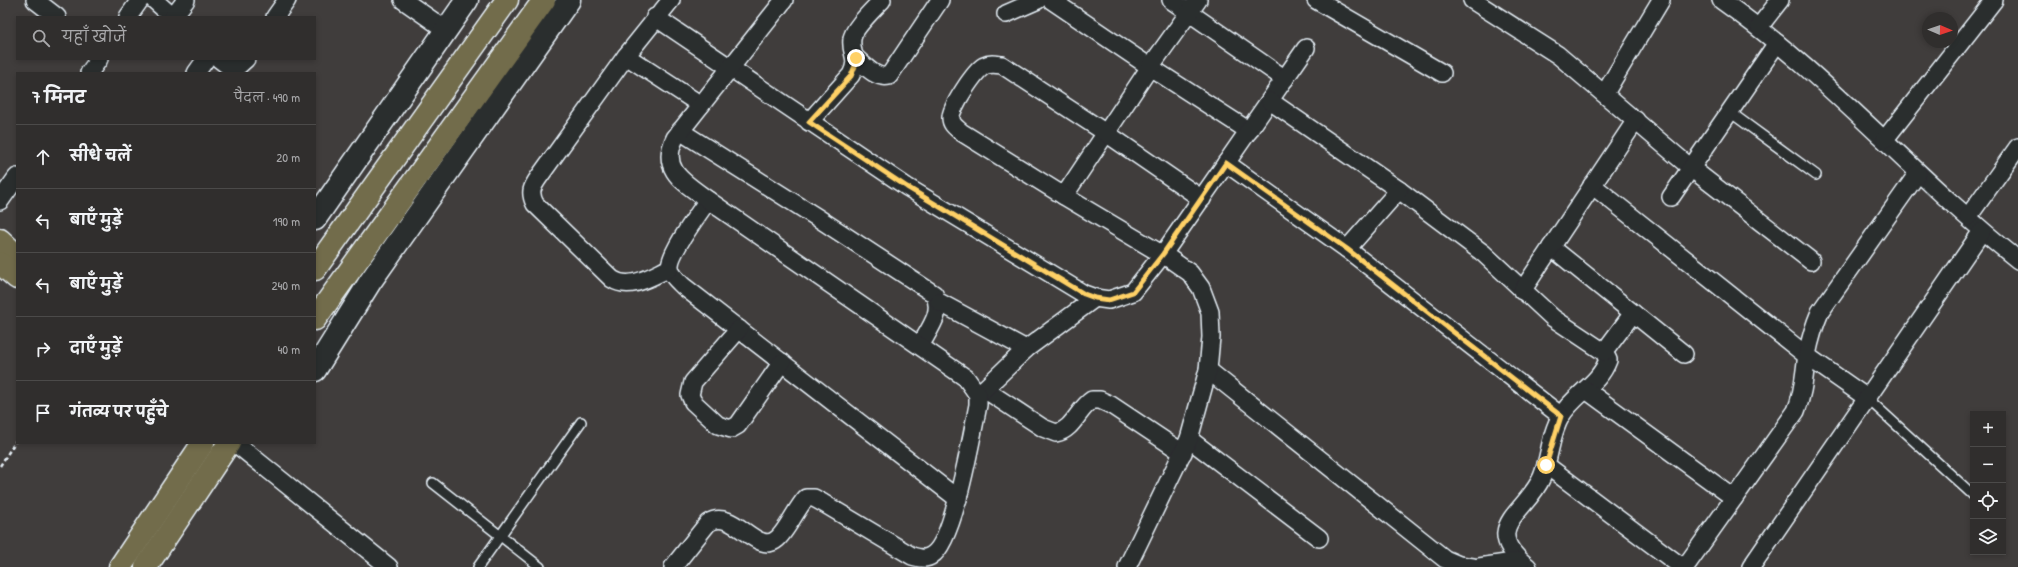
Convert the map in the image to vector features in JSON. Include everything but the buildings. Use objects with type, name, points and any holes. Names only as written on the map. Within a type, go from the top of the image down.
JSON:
[{"type":"highway","points":[[316,268],[507,0]]},
{"type":"highway","points":[[316,318],[544,0]]},
{"type":"highway","points":[[0,240],[16,255]]},
{"type":"highway","points":[[0,263],[16,277]]},
{"type":"highway","points":[[120,567],[202,444]]},
{"type":"highway","points":[[146,567],[228,444]]},
{"type":"street","points":[[35,0],[56,16]]},
{"type":"street","points":[[129,16],[140,0]]},
{"type":"street","points":[[154,0],[172,16]]},
{"type":"street","points":[[174,16],[186,0]]},
{"type":"street","points":[[276,16],[287,0]]},
{"type":"street","points":[[403,0],[446,30]]},
{"type":"street","points":[[316,218],[467,0]]},
{"type":"street","points":[[316,368],[370,282],[569,0]]},
{"type":"street","points":[[670,268],[634,283],[625,285],[619,284],[612,279],[535,204],[531,196],[532,188],[539,177],[655,17],[671,0]]},
{"type":"street","points":[[809,122],[851,76],[856,58],[852,39],[855,31],[882,0]]},
{"type":"street","points":[[856,58],[877,76],[882,78],[889,76],[940,0]]},
{"type":"street","points":[[1006,14],[1038,0]]},
{"type":"street","points":[[1051,0],[1150,68],[1249,131]]},
{"type":"street","points":[[1171,0],[1194,7],[1285,79]]},
{"type":"street","points":[[1316,0],[1442,73]]},
{"type":"street","points":[[1472,0],[1558,55],[1605,93],[1691,168],[1811,261]]},
{"type":"street","points":[[1605,93],[1660,0]]},
{"type":"street","points":[[1721,0],[1777,42],[1885,138],[1918,173],[1982,231],[2018,260]]},
{"type":"street","points":[[1759,27],[1780,0]]},
{"type":"street","points":[[1885,138],[1994,0]]},
{"type":"street","points":[[778,2],[731,68],[680,131],[670,149],[670,161],[673,170],[680,179],[708,200],[966,378],[981,392],[1043,428],[1056,433],[1067,429],[1085,404],[1092,400],[1100,400],[1186,446],[1319,538]]},
{"type":"street","points":[[1064,196],[1150,68],[1194,7]]},
{"type":"street","points":[[655,17],[907,187],[1084,294],[1095,298],[1109,300],[1133,292],[1163,254],[1306,48]]},
{"type":"street","points":[[1671,198],[1777,42]]},
{"type":"street","points":[[626,56],[701,105]]},
{"type":"street","points":[[90,72],[98,60]]},
{"type":"street","points":[[197,72],[205,60]]},
{"type":"street","points":[[220,60],[227,66],[236,68],[245,60]]},
{"type":"street","points":[[1127,567],[1186,446],[1208,370],[1211,337],[1210,312],[1208,306],[1201,288],[1190,273],[1163,254],[1064,196],[954,126],[950,120],[951,111],[976,73],[983,67],[992,63],[1002,65],[1106,133],[1202,199]]},
{"type":"street","points":[[1270,101],[1399,190],[1483,253],[1522,291],[1553,318],[1604,352],[1608,360],[1605,369],[1561,416],[1541,479],[1507,525],[1505,535],[1508,547],[1524,564]]},
{"type":"street","points":[[1522,291],[1636,120]]},
{"type":"street","points":[[680,131],[926,288],[934,294],[939,302],[1026,349]]},
{"type":"street","points":[[1968,217],[2018,147]]},
{"type":"street","points":[[1226,163],[1347,249],[1561,416]]},
{"type":"street","points":[[1546,465],[1684,567],[1796,410],[1802,395],[1812,332],[1820,312],[1918,173]]},
{"type":"street","points":[[0,201],[16,177]]},
{"type":"street","points":[[1592,185],[1807,356],[1867,398]]},
{"type":"street","points":[[1347,249],[1399,190]]},
{"type":"street","points":[[708,200],[672,256],[670,268],[674,277],[683,286],[958,499]]},
{"type":"street","points":[[1751,567],[1982,231]]},
{"type":"street","points":[[1551,247],[1684,354]]},
{"type":"street","points":[[673,567],[708,523],[715,518],[724,518],[760,541],[768,543],[777,540],[806,498],[814,498],[903,552],[921,559],[932,556],[940,547],[947,534],[958,499],[981,392],[1026,349],[1095,298]]},
{"type":"street","points":[[920,346],[938,313],[939,302]]},
{"type":"street","points":[[1604,352],[1633,313]]},
{"type":"street","points":[[739,329],[693,382],[690,388],[690,395],[693,402],[718,425],[731,429],[738,425],[782,362]]},
{"type":"street","points":[[1208,370],[1445,559],[1459,565],[1473,567]]},
{"type":"street","points":[[1586,390],[1734,498]]},
{"type":"street","points":[[236,444],[389,567]]},
{"type":"street","points":[[1479,567],[1524,564]]},
{"type":"lane","points":[[1730,112],[1816,175]]},
{"type":"lane","points":[[1867,398],[1970,492]]},
{"type":"lane","points":[[478,567],[581,422]]},
{"type":"lane","points":[[433,483],[540,567]]},
{"type":"path","points":[[0,466],[16,441]]},
{"type":"route","points":[[856,58],[851,76],[809,122],[907,187],[1084,294],[1095,298],[1109,300],[1133,292],[1163,254],[1226,163],[1347,249],[1561,416],[1555,431],[1546,465]]}]
